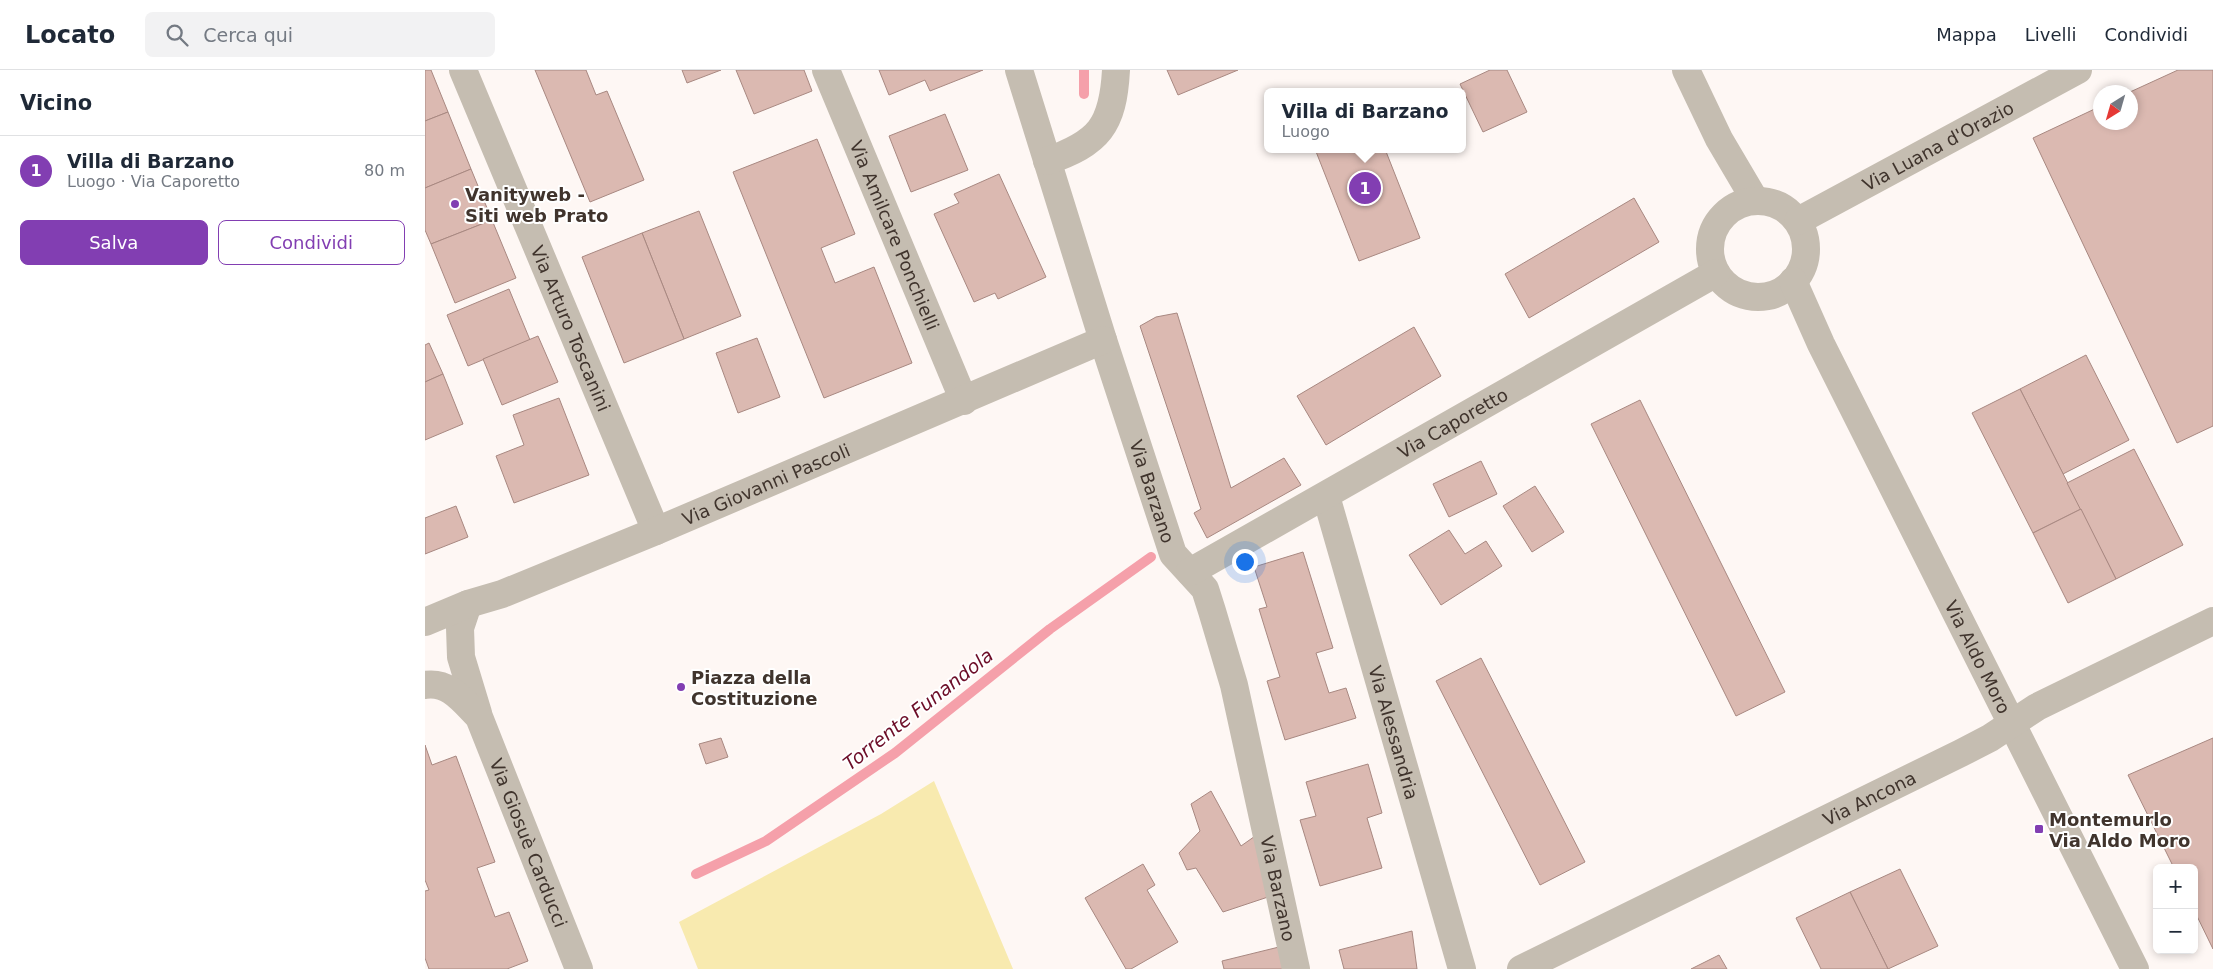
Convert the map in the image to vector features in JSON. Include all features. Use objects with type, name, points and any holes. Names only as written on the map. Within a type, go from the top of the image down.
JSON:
[{"type":"street","name":"Via Arturo Toscanini","points":[[463,70],[656,531]]},
{"type":"street","name":"Via Amilcare Ponchielli","points":[[826,70],[964,400]]},
{"type":"street","name":"Via Barzano","points":[[1019,70],[1103,340],[1173,554],[1205,589],[1234,685],[1296,969]]},
{"type":"street","points":[[1047,161],[1075,151],[1099,132],[1110,114],[1114,98],[1116,70]]},
{"type":"street","points":[[1686,70],[1719,139],[1755,200]]},
{"type":"street","name":"Via Luana d'Orazio","points":[[1798,221],[2078,70]]},
{"type":"street","points":[[1719,139],[1726,212]]},
{"type":"street","points":[[1755,200],[1778,206],[1786,210],[1798,221],[1804,236],[1806,252],[1802,268],[1784,288],[1752,296],[1742,294],[1731,289],[1716,273],[1710,254],[1711,234],[1717,222],[1726,212],[1739,204],[1755,200]]},
{"type":"street","name":"Via Caporetto","points":[[1190,572],[1716,273]]},
{"type":"street","name":"Via Aldo Moro","points":[[1784,288],[1821,344],[2135,969]]},
{"type":"street","name":"Via Giovanni Pascoli","points":[[425,622],[468,604],[502,594],[656,531],[1103,340]]},
{"type":"street","name":"Via Alessandria","points":[[1326,496],[1462,969]]},
{"type":"street","name":"Via Giosuè Carducci","points":[[468,604],[460,628],[461,657],[479,717],[579,969]]},
{"type":"street","name":"Via Ancona","points":[[1521,969],[1961,753],[2037,707],[2213,621]]},
{"type":"street","name":"Via Giosuè Carducci","points":[[425,686],[434,684],[445,686],[454,692],[479,717]]},
{"type":"shaded area","points":[[934,781],[1013,969],[698,969],[679,922],[881,814]]},
{"type":"building","points":[[425,70],[431,70],[448,112],[425,121]]},
{"type":"building","points":[[535,70],[586,70],[596,95],[607,91],[644,180],[590,202]]},
{"type":"building","points":[[682,70],[721,70],[687,83]]},
{"type":"building","points":[[736,70],[804,70],[812,91],[754,114]]},
{"type":"building","points":[[879,70],[983,70],[930,91],[925,80],[889,95]]},
{"type":"building","points":[[1167,70],[1238,70],[1178,95]]},
{"type":"building","points":[[1490,70],[1507,70],[1527,112],[1483,132],[1466,97],[1466,88],[1462,88],[1460,84]]},
{"type":"building","points":[[2178,70],[2213,70],[2213,426],[2177,443],[2033,138],[2093,110],[2093,130],[2138,130],[2138,88]]},
{"type":"building","points":[[448,112],[471,169],[425,188],[425,121]]},
{"type":"building","points":[[945,114],[968,170],[911,192],[889,136]]},
{"type":"building","points":[[817,139],[855,234],[821,248],[835,283],[874,267],[912,363],[824,398],[733,172]]},
{"type":"building","points":[[1317,153],[1387,153],[1420,238],[1359,261]]},
{"type":"building","name":"Vanityweb - Siti web Prato","points":[[471,169],[492,220],[431,244],[425,230],[425,188]]},
{"type":"building","points":[[999,174],[1046,277],[998,299],[995,293],[974,302],[934,214],[959,203],[954,194]]},
{"type":"building","points":[[1634,198],[1659,242],[1529,318],[1505,274]]},
{"type":"building","points":[[699,211],[741,316],[684,339],[642,233]]},
{"type":"building","points":[[492,220],[516,278],[455,303],[431,244]]},
{"type":"building","points":[[642,233],[684,339],[624,363],[582,257]]},
{"type":"building","points":[[509,289],[530,340],[468,366],[447,315]]},
{"type":"building","points":[[1177,313],[1231,488],[1284,458],[1301,485],[1207,538],[1194,513],[1201,509],[1140,326],[1156,317]]},
{"type":"building","points":[[1414,327],[1441,376],[1326,445],[1297,396]]},
{"type":"building","points":[[538,336],[558,382],[502,405],[483,359]]},
{"type":"building","points":[[757,338],[780,397],[738,413],[716,353]]},
{"type":"building","points":[[429,343],[443,374],[425,382],[425,345]]},
{"type":"building","points":[[2086,355],[2129,440],[2063,474],[2020,389]]},
{"type":"building","points":[[443,374],[463,424],[425,440],[425,382]]},
{"type":"building","points":[[2020,389],[2081,509],[2033,533],[1972,413]]},
{"type":"building","points":[[559,398],[589,475],[514,503],[496,456],[524,445],[513,415]]},
{"type":"building","points":[[1640,400],[1785,692],[1736,716],[1591,424]]},
{"type":"building","points":[[2134,449],[2183,545],[2116,579],[2067,483]]},
{"type":"building","points":[[1481,461],[1497,494],[1449,517],[1433,484]]},
{"type":"building","points":[[1535,486],[1564,532],[1532,552],[1503,506]]},
{"type":"building","points":[[456,506],[468,537],[425,554],[425,518]]},
{"type":"building","points":[[2081,509],[2116,579],[2068,603],[2033,533]]},
{"type":"building","points":[[1449,530],[1465,554],[1486,541],[1502,566],[1441,605],[1409,555]]},
{"type":"building","points":[[1303,552],[1333,648],[1316,653],[1329,693],[1346,688],[1356,718],[1285,740],[1267,681],[1280,677],[1259,609],[1267,607],[1254,567]]},
{"type":"building","points":[[1481,658],[1585,862],[1540,885],[1436,681]]},
{"type":"building","points":[[721,738],[728,757],[706,764],[699,744]]},
{"type":"building","points":[[2213,738],[2213,949],[2198,918],[2198,864],[2172,864],[2128,775]]},
{"type":"building","points":[[425,745],[432,765],[456,756],[495,862],[477,868],[495,917],[509,912],[528,961],[507,969],[429,969],[425,958],[425,891],[429,890],[425,880]]},
{"type":"building","points":[[1368,764],[1382,813],[1367,818],[1382,868],[1320,886],[1300,820],[1316,816],[1306,782]]},
{"type":"building","points":[[1211,791],[1241,846],[1258,834],[1271,896],[1223,912],[1196,868],[1187,870],[1179,853],[1200,831],[1191,804]]},
{"type":"building","points":[[1143,864],[1155,885],[1147,890],[1178,942],[1131,969],[1126,969],[1085,898]]},
{"type":"building","points":[[1900,869],[1938,946],[1888,969],[1850,892]]},
{"type":"building","points":[[1850,892],[1888,969],[1821,969],[1796,918]]},
{"type":"building","points":[[1412,931],[1417,969],[1344,969],[1339,950]]},
{"type":"building","points":[[1279,947],[1285,969],[1224,969],[1222,961]]},
{"type":"building","points":[[1719,955],[1727,969],[1691,969]]},
{"type":"waterway","name":"Torrente Funandola","points":[[1084,70],[1084,94]]},
{"type":"waterway","name":"Torrente Funandola","points":[[696,874],[766,841],[895,753],[1050,629],[1151,557]]},
{"type":"place","name":"Villa di Barzano","points":[[1365,188]]},
{"type":"place","name":"Vanityweb - Siti web Prato","points":[[455,204]]},
{"type":"place","name":"Piazza della Costituzione","points":[[681,687]]},
{"type":"place","name":"Montemurlo Via Aldo Moro","points":[[2039,829]]}]
